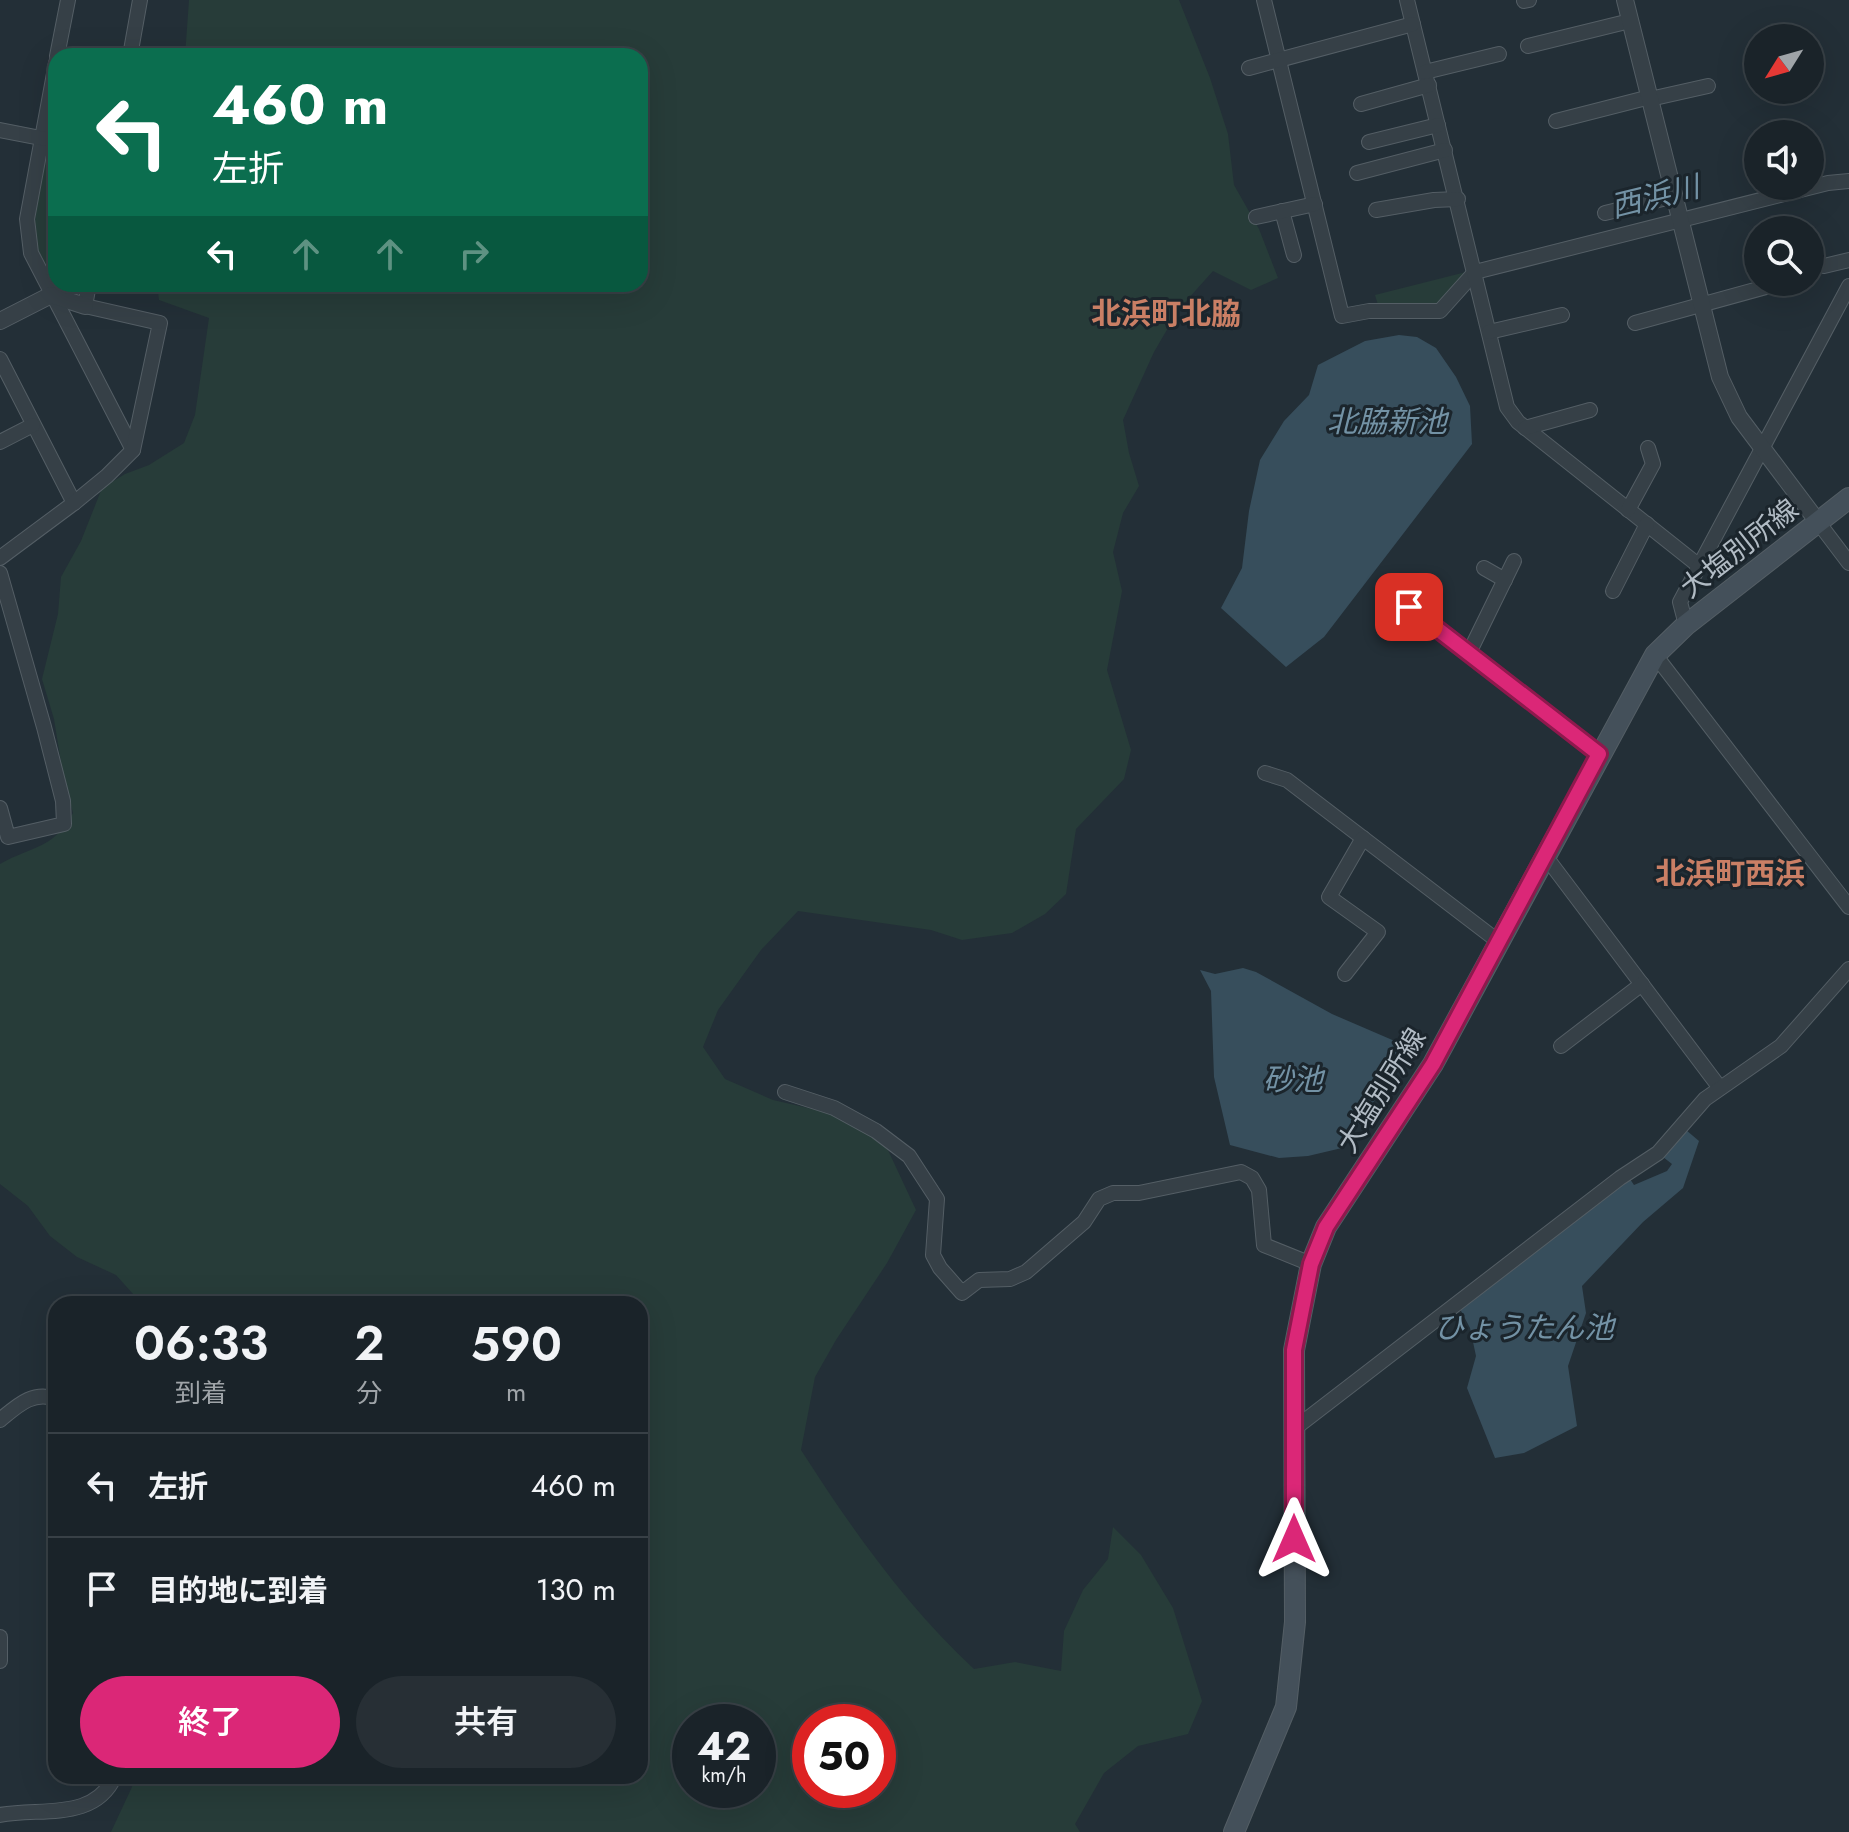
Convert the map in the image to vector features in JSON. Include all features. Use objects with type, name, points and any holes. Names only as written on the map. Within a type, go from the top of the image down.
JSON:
[{"type":"main road","name":"大塩別所線","points":[[1234,1832],[1286,1707],[1295,1622],[1294,1350],[1311,1264],[1326,1227],[1433,1064],[1655,655],[1686,625],[1849,498]]},
{"type":"street","points":[[59,48],[68,0]]},
{"type":"street","points":[[131,48],[140,0]]},
{"type":"street","points":[[1264,0],[1342,316],[1369,311],[1440,311],[1475,272],[1828,183],[1849,181]]},
{"type":"street","points":[[1407,0],[1507,407],[1525,428],[1698,565]]},
{"type":"street","points":[[1625,0],[1725,388],[1739,417],[1762,450],[1849,563]]},
{"type":"street","points":[[1528,46],[1630,21]]},
{"type":"street","points":[[1249,68],[1413,24]]},
{"type":"street","points":[[1361,104],[1499,54]]},
{"type":"street","points":[[1556,121],[1708,86]]},
{"type":"street","points":[[1369,142],[1438,125]]},
{"type":"street","points":[[0,130],[48,139]]},
{"type":"street","points":[[48,143],[27,219],[31,253],[48,289]]},
{"type":"street","points":[[1357,173],[1445,150]]},
{"type":"street","points":[[1605,213],[1675,196]]},
{"type":"street","points":[[1376,210],[1458,199]]},
{"type":"street","points":[[1256,217],[1315,204]]},
{"type":"street","points":[[1282,211],[1294,255]]},
{"type":"street","points":[[1824,266],[1849,260]]},
{"type":"street","points":[[1686,625],[1680,602],[1849,286]]},
{"type":"street","points":[[50,292],[133,450]]},
{"type":"street","points":[[85,306],[88,292]]},
{"type":"street","points":[[1635,323],[1744,294]]},
{"type":"street","points":[[0,321],[51,295],[160,323],[133,450],[74,503],[0,558]]},
{"type":"street","points":[[1489,332],[1562,315]]},
{"type":"street","points":[[0,359],[74,503]]},
{"type":"street","points":[[1525,428],[1590,410]]},
{"type":"street","points":[[0,442],[33,425]]},
{"type":"street","points":[[1628,510],[1653,464],[1648,448]]},
{"type":"street","points":[[1613,591],[1647,524]]},
{"type":"street","points":[[1469,653],[1507,584],[1514,561]]},
{"type":"street","points":[[1484,568],[1507,584]]},
{"type":"street","points":[[0,573],[63,801],[64,824],[8,837],[0,808]]},
{"type":"street","points":[[1393,594],[1599,754]]},
{"type":"street","points":[[1655,655],[1849,907]]},
{"type":"street","points":[[1265,773],[1287,780],[1499,942]]},
{"type":"street","points":[[1345,974],[1378,932],[1329,897],[1363,838]]},
{"type":"street","points":[[1546,857],[1720,1088]]},
{"type":"street","points":[[1294,1429],[1620,1178],[1658,1153],[1698,1106],[1781,1046],[1849,969]]},
{"type":"street","points":[[1561,1046],[1642,984]]},
{"type":"street","points":[[785,1092],[834,1108],[876,1131],[909,1156],[937,1199],[933,1255],[962,1293],[979,1280],[1010,1279],[1026,1272],[1084,1222],[1099,1199],[1113,1193],[1139,1193],[1241,1172],[1252,1178],[1259,1190],[1264,1245],[1311,1264]]},
{"type":"street","points":[[0,1420],[34,1397],[48,1397]]},
{"type":"street","points":[[0,1637],[0,1661]]},
{"type":"street","points":[[0,1815],[84,1806],[103,1794],[110,1784]]},
{"type":"green space","points":[[189,0],[1179,0],[1228,134],[1234,185],[1259,229],[1278,278],[1251,290],[1213,271],[1179,309],[1154,352],[1123,420],[1139,486],[1123,513],[1113,552],[1122,591],[1107,670],[1131,750],[1124,779],[1076,829],[1066,894],[1045,914],[1012,933],[962,940],[931,930],[798,911],[761,950],[718,1010],[703,1047],[725,1079],[773,1100],[843,1116],[887,1148],[916,1210],[887,1263],[815,1377],[801,1450],[860,1537],[903,1593],[974,1669],[1015,1662],[1061,1671],[1064,1631],[1083,1590],[1108,1559],[1113,1527],[1141,1555],[1173,1608],[1202,1701],[1188,1734],[1138,1746],[1104,1773],[1075,1824],[1080,1832],[111,1832],[132,1784],[648,1784],[648,1296],[135,1296],[116,1275],[77,1257],[50,1236],[28,1206],[0,1184],[0,864],[50,840],[73,813],[64,781],[54,719],[42,679],[58,614],[61,577],[81,541],[102,488],[125,474],[149,465],[184,443],[195,415],[209,318],[159,300],[158,292],[648,292],[648,48],[186,48]]},
{"type":"green space","points":[[48,150],[48,279],[42,271],[35,232],[45,151]]},
{"type":"green space","points":[[1466,272],[1440,306],[1378,305],[1375,295]]},
{"type":"water","name":"北脇新池","points":[[1399,335],[1417,337],[1436,348],[1456,377],[1470,406],[1472,444],[1324,637],[1286,667],[1221,608],[1242,568],[1249,511],[1260,460],[1284,421],[1309,395],[1318,365],[1365,341]]},
{"type":"water","name":"砂池","points":[[1243,968],[1256,972],[1332,1014],[1404,1045],[1407,1053],[1342,1148],[1308,1156],[1279,1158],[1230,1145],[1214,1077],[1211,991],[1200,970],[1215,974]]},
{"type":"water","name":"ひょうたん池","points":[[1686,1130],[1699,1141],[1683,1188],[1643,1222],[1582,1286],[1586,1313],[1568,1366],[1577,1426],[1524,1453],[1495,1458],[1467,1388],[1476,1356],[1470,1328],[1460,1309],[1630,1179],[1634,1185],[1667,1171],[1672,1164],[1663,1157]]},
{"type":"district","name":"北浜町北脇","points":[[1166,314]]},
{"type":"district","name":"北浜町西浜","points":[[1730,874]]},
{"type":"route","points":[[1294,1539],[1294,1350],[1311,1264],[1326,1227],[1433,1064],[1599,754],[1409,607]]},
{"type":"water label","name":"西浜川","points":[[1655,197]]}]
